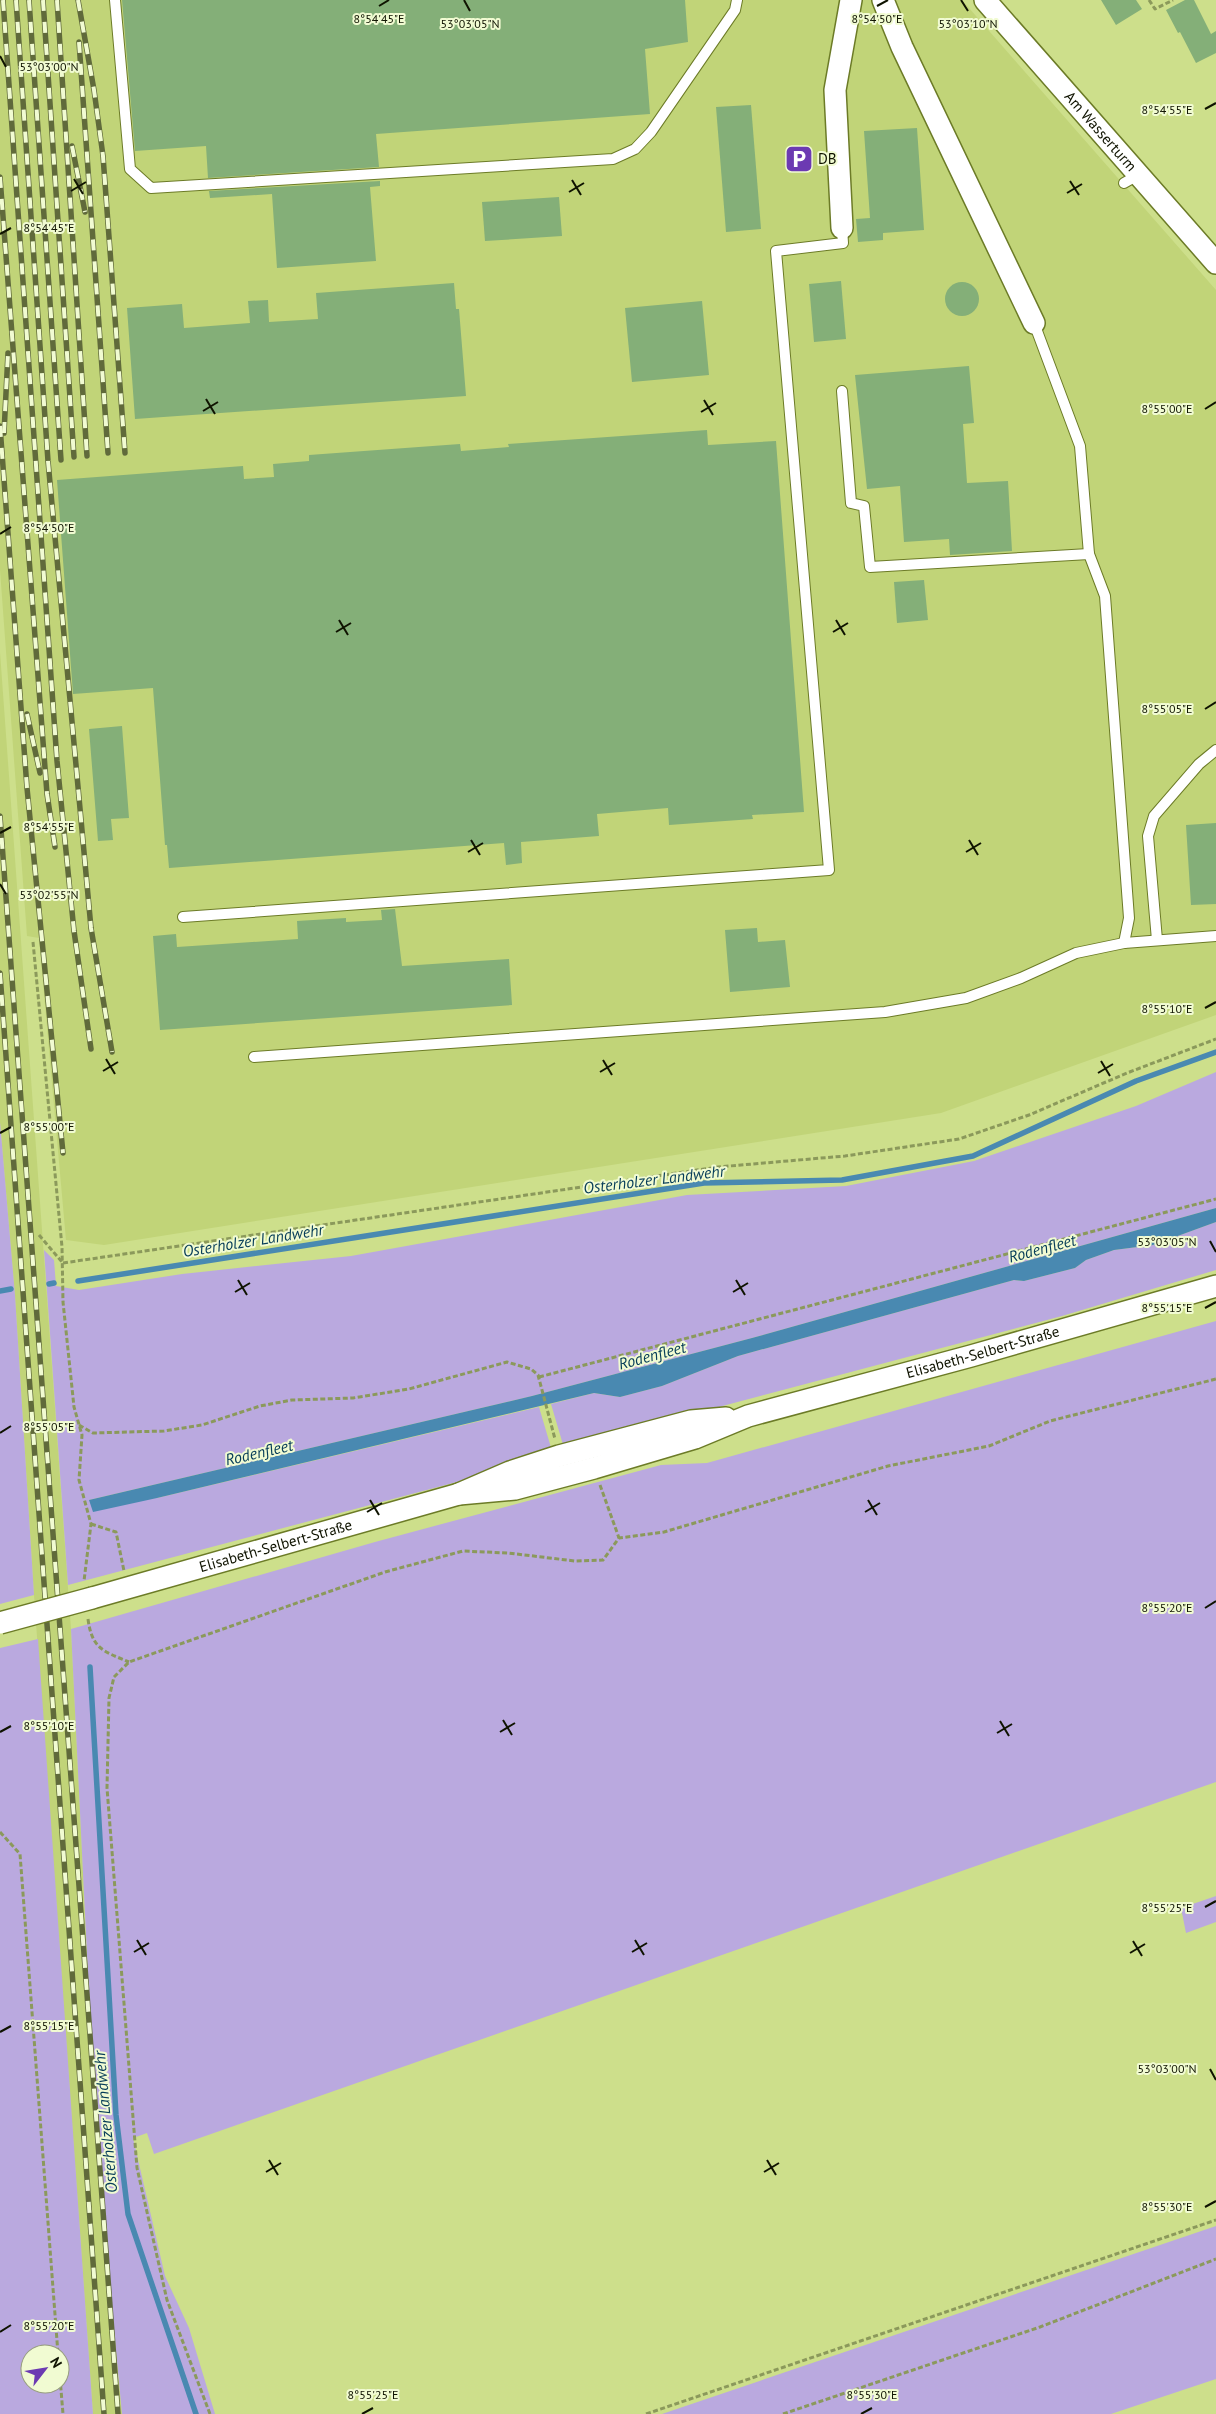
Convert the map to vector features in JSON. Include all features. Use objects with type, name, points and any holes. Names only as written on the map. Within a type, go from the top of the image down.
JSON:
[{"type":"street","points":[[842,228],[835,90],[851,0]]},
{"type":"street","points":[[883,0],[902,47],[1034,323]]},
{"type":"street","name":"Am Wasserturm","points":[[985,0],[1131,179],[1216,263]]},
{"type":"street","name":"Elisabeth-Selbert-Straße","points":[[459,1494],[515,1489],[594,1468],[695,1438],[748,1416],[1216,1286]]},
{"type":"street","name":"Elisabeth-Selbert-Straße","points":[[0,1623],[459,1494],[510,1472],[559,1456],[692,1421],[748,1416]]},
{"type":"lane","points":[[115,0],[130,169],[151,188],[613,159],[635,149],[651,132],[735,10],[736,0]]},
{"type":"lane","points":[[183,917],[829,870],[776,251],[843,244],[842,228]]},
{"type":"lane","points":[[1034,323],[1080,446],[1089,554],[1105,596],[1129,918],[1124,943]]},
{"type":"lane","points":[[842,392],[851,502],[864,506],[870,567],[1089,554]]},
{"type":"lane","points":[[1157,940],[1148,836],[1154,816],[1199,764],[1216,750]]},
{"type":"lane","points":[[254,1057],[885,1012],[966,998],[1021,978],[1076,953],[1124,943],[1216,936]]},
{"type":"path","points":[[1149,0],[1155,9],[1173,0]]},
{"type":"path","points":[[33,942],[63,1263],[62,1302],[74,1407],[82,1435],[79,1480],[91,1524],[116,1532],[127,1588]]},
{"type":"path","points":[[63,1263],[718,1167],[845,1156],[959,1139],[1029,1115],[1127,1073],[1216,1040]]},
{"type":"path","points":[[539,1377],[1216,1199]]},
{"type":"path","points":[[39,1235],[63,1263]]},
{"type":"path","points":[[79,1425],[94,1433],[164,1431],[202,1425],[260,1406],[292,1400],[354,1398],[410,1389],[507,1362],[531,1369],[539,1377],[547,1408]]},
{"type":"path","points":[[210,2414],[167,2300],[137,2168],[107,1788],[109,1698],[114,1677],[129,1662],[386,1572],[463,1551],[508,1553],[575,1561],[603,1560],[619,1538],[664,1532],[888,1466],[989,1446],[1050,1421],[1216,1379]]},
{"type":"path","points":[[594,1468],[619,1538]]},
{"type":"path","points":[[0,1832],[20,1854],[57,2344]]},
{"type":"path","points":[[646,2414],[1216,2220]]},
{"type":"path","points":[[783,2414],[1040,2327],[1216,2259]]},
{"type":"path","points":[[61,2394],[63,2414]]},
{"type":"shaded area","points":[[0,0],[962,0],[1216,290],[1216,1015],[941,1113],[104,1245],[66,1240],[39,938],[27,936],[0,570]]},
{"type":"shaded area","points":[[0,652],[71,1629],[96,2138],[122,2414],[93,2414],[34,1595],[15,1295],[0,1122]]},
{"type":"shaded area","points":[[1216,1072],[1216,1208],[752,1338],[532,1396],[89,1500],[157,1498],[539,1407],[552,1451],[457,1482],[68,1585],[44,1250],[54,1260],[56,1286],[79,1290],[182,1274],[351,1256],[687,1195],[846,1186],[974,1161],[1136,1106]]},
{"type":"shaded area","points":[[0,1122],[15,1295],[34,1595],[0,1604]]},
{"type":"shaded area","points":[[1216,1222],[1216,1270],[1062,1316],[564,1448],[551,1404],[594,1393],[620,1397],[662,1386],[738,1356],[1014,1280],[1024,1281],[1075,1268],[1086,1260],[1114,1250],[1153,1245]]},
{"type":"shaded area","points":[[1216,1321],[1216,1782],[154,2154],[147,2133],[133,2138],[165,2276],[189,2328],[215,2414],[122,2414],[96,2138],[71,1629],[375,1542],[661,1465],[707,1463]]},
{"type":"shaded area","points":[[38,1639],[93,2414],[0,2414],[0,1648]]},
{"type":"shaded area","points":[[1216,1896],[1216,1922],[1186,1933],[1181,1908]]},
{"type":"shaded area","points":[[1216,2226],[1216,2379],[1111,2414],[662,2414]]},
{"type":"water","points":[[1216,1208],[1216,1222],[1153,1245],[1114,1250],[1086,1260],[1075,1268],[1024,1281],[1014,1280],[738,1356],[662,1386],[620,1397],[594,1393],[93,1512],[89,1500],[532,1396],[752,1338]]},
{"type":"building","points":[[122,0],[685,0],[688,42],[645,49],[650,114],[376,134],[379,167],[208,178],[206,146],[135,151]]},
{"type":"building","points":[[1101,0],[1136,0],[1142,9],[1116,25]]},
{"type":"building","points":[[1185,0],[1194,0],[1211,34],[1216,31],[1216,53],[1196,63],[1166,10]]},
{"type":"building","points":[[751,105],[761,229],[726,232],[716,107]]},
{"type":"building","points":[[917,128],[924,230],[883,233],[883,240],[858,242],[856,219],[870,218],[864,131]]},
{"type":"building","points":[[380,181],[380,186],[370,187],[376,261],[277,268],[272,194],[210,198],[209,191]]},
{"type":"building","points":[[559,197],[562,236],[485,241],[482,202]]},
{"type":"building","points":[[841,281],[846,339],[814,342],[809,284]]},
{"type":"building","points":[[962,282],[974,287],[979,299],[974,311],[962,316],[950,311],[945,299],[950,287]]},
{"type":"building","points":[[454,283],[456,309],[459,309],[466,396],[135,419],[127,308],[182,304],[184,328],[250,323],[248,301],[268,300],[269,322],[318,319],[316,293]]},
{"type":"building","points":[[702,301],[709,375],[632,382],[625,308]]},
{"type":"building","points":[[969,366],[974,423],[963,424],[967,483],[1008,481],[1012,551],[950,555],[949,539],[904,542],[900,486],[867,489],[855,375]]},
{"type":"building","points":[[707,430],[708,445],[776,441],[804,812],[752,815],[753,819],[669,825],[668,808],[597,814],[599,836],[521,842],[522,863],[506,865],[504,843],[169,868],[167,845],[165,845],[153,688],[73,694],[57,480],[243,466],[244,479],[274,477],[273,464],[309,461],[309,455],[460,444],[461,451],[509,447],[508,444]]},
{"type":"building","points":[[924,580],[928,620],[897,623],[894,582]]},
{"type":"building","points":[[122,726],[129,818],[111,819],[113,840],[98,841],[89,729]]},
{"type":"building","points":[[1216,823],[1216,904],[1191,905],[1186,825]]},
{"type":"building","points":[[395,909],[402,966],[509,959],[512,1005],[160,1030],[153,936],[176,934],[177,947],[298,939],[297,921],[346,918],[346,922],[382,920],[381,910]]},
{"type":"building","points":[[757,928],[758,942],[785,940],[790,987],[730,992],[725,930]]},
{"type":"waterway","name":"Osterholzer Landwehr","points":[[78,1281],[704,1183],[842,1180],[973,1156],[1136,1081],[1216,1052]]},
{"type":"waterway","points":[[49,1284],[54,1283]]},
{"type":"waterway","points":[[0,1291],[11,1289]]},
{"type":"waterway","name":"Osterholzer Landwehr","points":[[90,1667],[116,2115],[128,2214],[196,2414]]},
{"type":"railway","points":[[3,0],[57,761],[74,931],[91,1049]]},
{"type":"railway","points":[[16,0],[48,461],[91,928],[112,1052]]},
{"type":"railway","points":[[29,0],[61,460]]},
{"type":"railway","points":[[43,0],[74,457]]},
{"type":"railway","points":[[57,0],[87,456]]},
{"type":"railway","points":[[78,0],[94,90],[103,156],[125,453]]},
{"type":"railway","points":[[79,42],[108,453]]},
{"type":"railway","points":[[72,146],[85,212]]},
{"type":"railway","points":[[0,177],[47,794],[55,847]]},
{"type":"railway","points":[[4,433],[8,353]]},
{"type":"railway","points":[[0,426],[27,788],[63,1153]]},
{"type":"railway","points":[[27,714],[40,773]]},
{"type":"railway","points":[[0,816],[118,2414]]},
{"type":"railway","points":[[0,973],[104,2414]]},
{"type":"place","name":"DB","points":[[799,159]]},
{"type":"water label","name":"Rodenfleet","points":[[1042,1248]]},
{"type":"water label","name":"Rodenfleet","points":[[652,1355]]},
{"type":"water label","name":"Rodenfleet","points":[[259,1452]]}]
